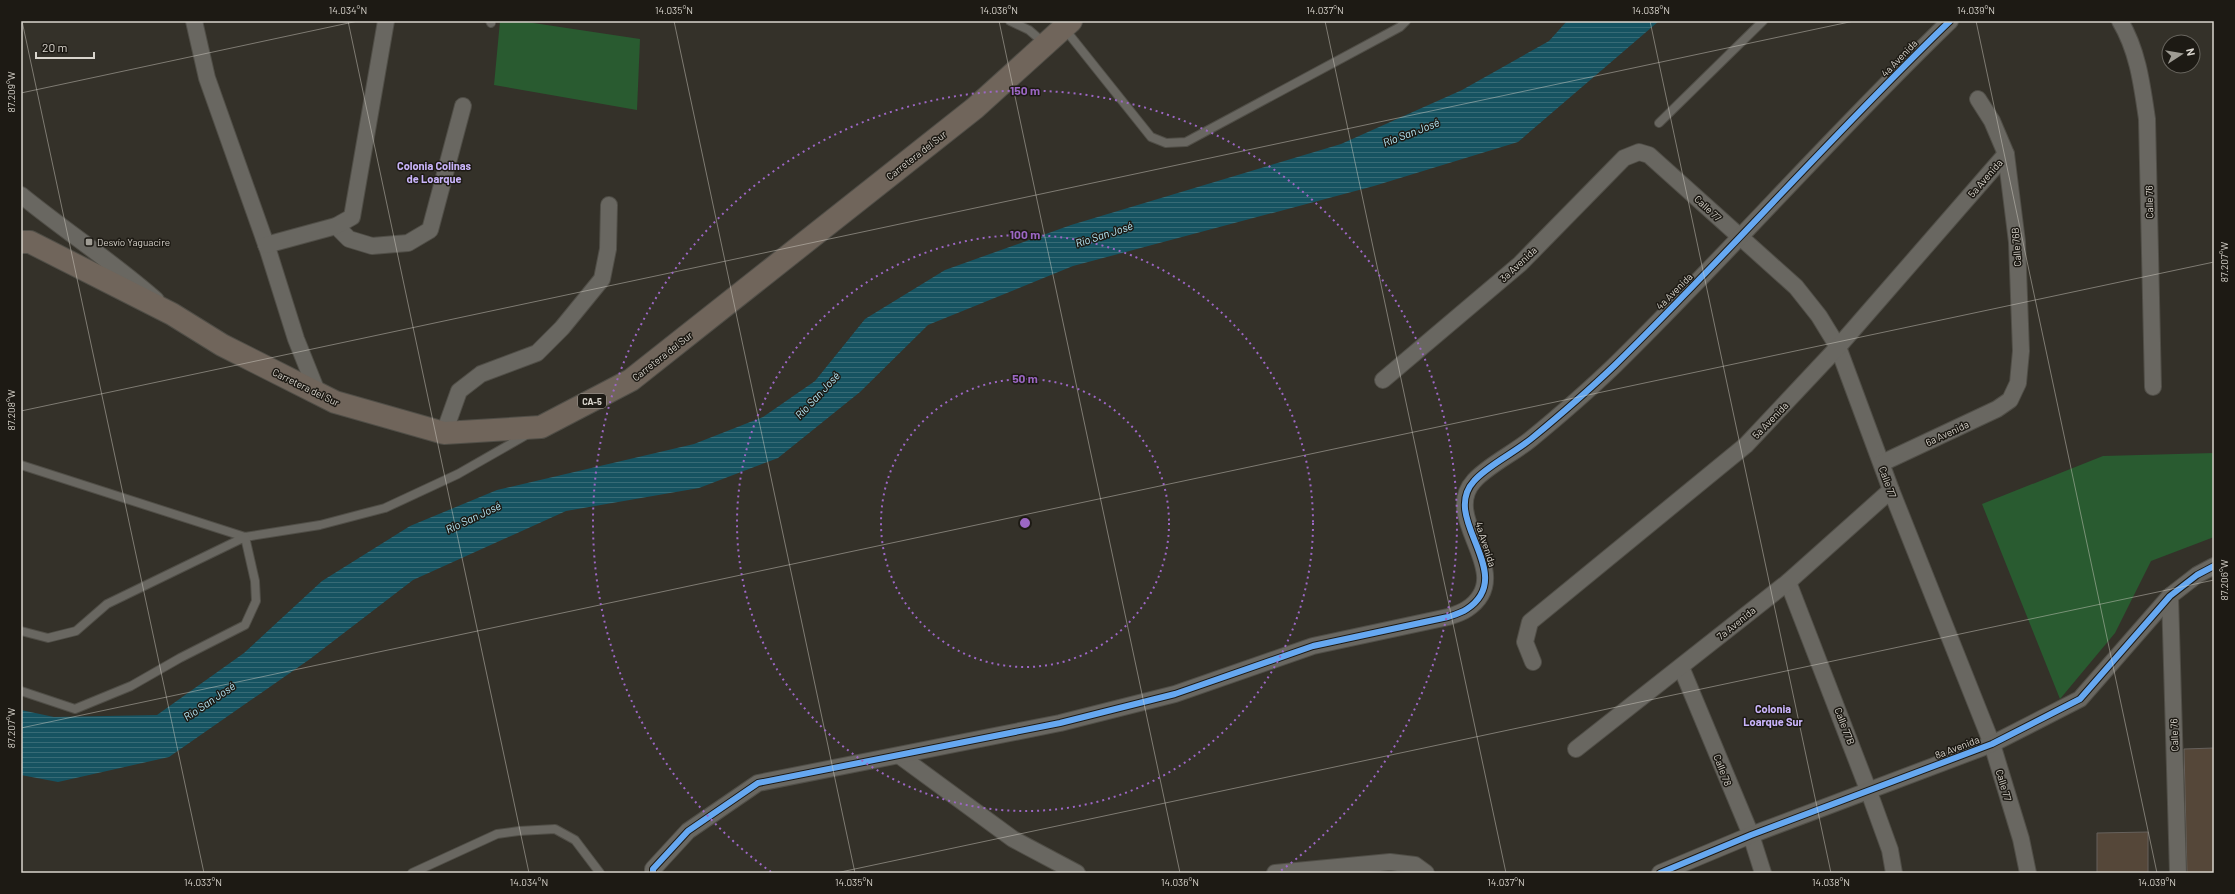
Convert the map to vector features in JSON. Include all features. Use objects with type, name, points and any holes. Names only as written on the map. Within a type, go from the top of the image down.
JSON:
[{"type":"highway","name":"Carretera del Sur","points":[[25,242],[172,314],[222,344],[335,402],[444,433],[541,427],[631,380],[975,108],[1067,24]]},
{"type":"street","points":[[194,21],[206,78],[266,245],[296,339],[318,394]]},
{"type":"street","points":[[266,245],[336,226],[352,217],[386,21]]},
{"type":"street","name":"4a Avenida","points":[[900,756],[1060,723],[1175,694],[1313,646],[1448,617],[1467,609],[1478,599],[1485,584],[1485,569],[1464,512],[1466,494],[1474,480],[1530,440],[1613,367],[1950,21]]},
{"type":"street","name":"Calle 76","points":[[2120,21],[2128,34],[2141,75],[2147,119],[2153,387]]},
{"type":"street","name":"Calle 76B","points":[[1978,99],[1992,121],[2006,154],[2017,242],[2021,351],[2018,383],[2010,400]]},
{"type":"street","points":[[336,226],[350,239],[372,246],[408,243],[430,230],[463,106]]},
{"type":"street","name":"3a Avenida","points":[[1383,380],[1520,264],[1624,158],[1639,152],[1649,155]]},
{"type":"street","name":"5a Avenida","points":[[1533,662],[1526,642],[1530,622],[1746,445],[1838,347],[2006,154]]},
{"type":"street","name":"Calle 77","points":[[1649,155],[1796,287],[1819,316],[1838,347],[1882,464],[1890,490],[1992,744],[2020,839],[2028,873]]},
{"type":"street","points":[[21,195],[51,220],[124,271],[172,314]]},
{"type":"street","points":[[444,433],[460,391],[481,374],[537,353],[562,328],[602,279],[608,249],[609,205]]},
{"type":"street","name":"6a Avenida","points":[[1882,464],[1997,409],[2010,400]]},
{"type":"street","name":"7a Avenida","points":[[1576,750],[1788,582],[1890,490]]},
{"type":"street","name":"8a Avenida","points":[[1660,873],[1752,835],[1869,792],[1992,744],[2080,699],[2170,596],[2197,574],[2214,566]]},
{"type":"street","name":"Calle 77B","points":[[1788,582],[1869,792],[1890,850],[1894,873]]},
{"type":"street","name":"Calle 76","points":[[2170,596],[2178,873]]},
{"type":"street","name":"Calle 78","points":[[1681,667],[1752,835],[1763,873]]},
{"type":"street","points":[[653,873],[653,869],[688,831],[758,783],[900,756],[1013,838],[1077,873]]},
{"type":"street","points":[[1275,873],[1390,862],[1415,865],[1426,873]]},
{"type":"lane","points":[[1010,21],[1029,30],[1045,44]]},
{"type":"lane","points":[[1067,24],[1151,137],[1166,143],[1186,142],[1400,27],[1406,21]]},
{"type":"lane","points":[[1659,123],[1763,21]]},
{"type":"lane","points":[[21,631],[48,638],[76,631],[107,604],[245,537],[320,525],[385,508],[458,474],[541,427]]},
{"type":"lane","points":[[21,465],[245,537]]},
{"type":"lane","points":[[21,691],[75,708],[131,686],[180,658],[245,625],[256,601],[255,581],[245,537]]},
{"type":"lane","points":[[412,873],[497,834],[555,829],[575,840],[600,873]]},
{"type":"green space","points":[[500,21],[520,21],[640,39],[637,110],[494,85]]},
{"type":"green space","points":[[2214,453],[2214,537],[2151,561],[2115,633],[2060,699],[1982,504],[2103,456]]},
{"type":"water","name":"Río San José","points":[[1567,21],[1659,21],[1518,142],[1374,186],[1073,266],[928,325],[860,392],[778,458],[699,488],[566,511],[413,580],[310,659],[169,757],[58,782],[21,775],[21,710],[54,717],[157,715],[244,653],[322,581],[410,526],[497,490],[694,444],[763,417],[815,381],[865,319],[945,270],[1071,225],[1341,144],[1462,90],[1549,41]]},
{"type":"building","points":[[2214,748],[2214,873],[2187,873],[2184,749]]},
{"type":"building","points":[[2148,832],[2148,873],[2097,873],[2097,833]]},
{"type":"cycle path","points":[[653,873],[653,869],[688,831],[758,783],[1060,723],[1175,694],[1313,646],[1448,617],[1467,609],[1481,595],[1485,580],[1483,563],[1465,512],[1466,496],[1474,481],[1479,475],[1531,439],[1615,365],[1699,280],[1865,106],[1950,21]]},
{"type":"cycle path","points":[[1660,873],[1751,835],[1992,744],[2080,699],[2170,596],[2197,575],[2214,566]]},
{"type":"place","name":"Desvío Yaguacire","points":[[89,242]]},
{"type":"district","name":"Colonia Colinas de Loarque","points":[[434,171]]},
{"type":"district","name":"Colonia Loarque Sur","points":[[1773,714]]}]
